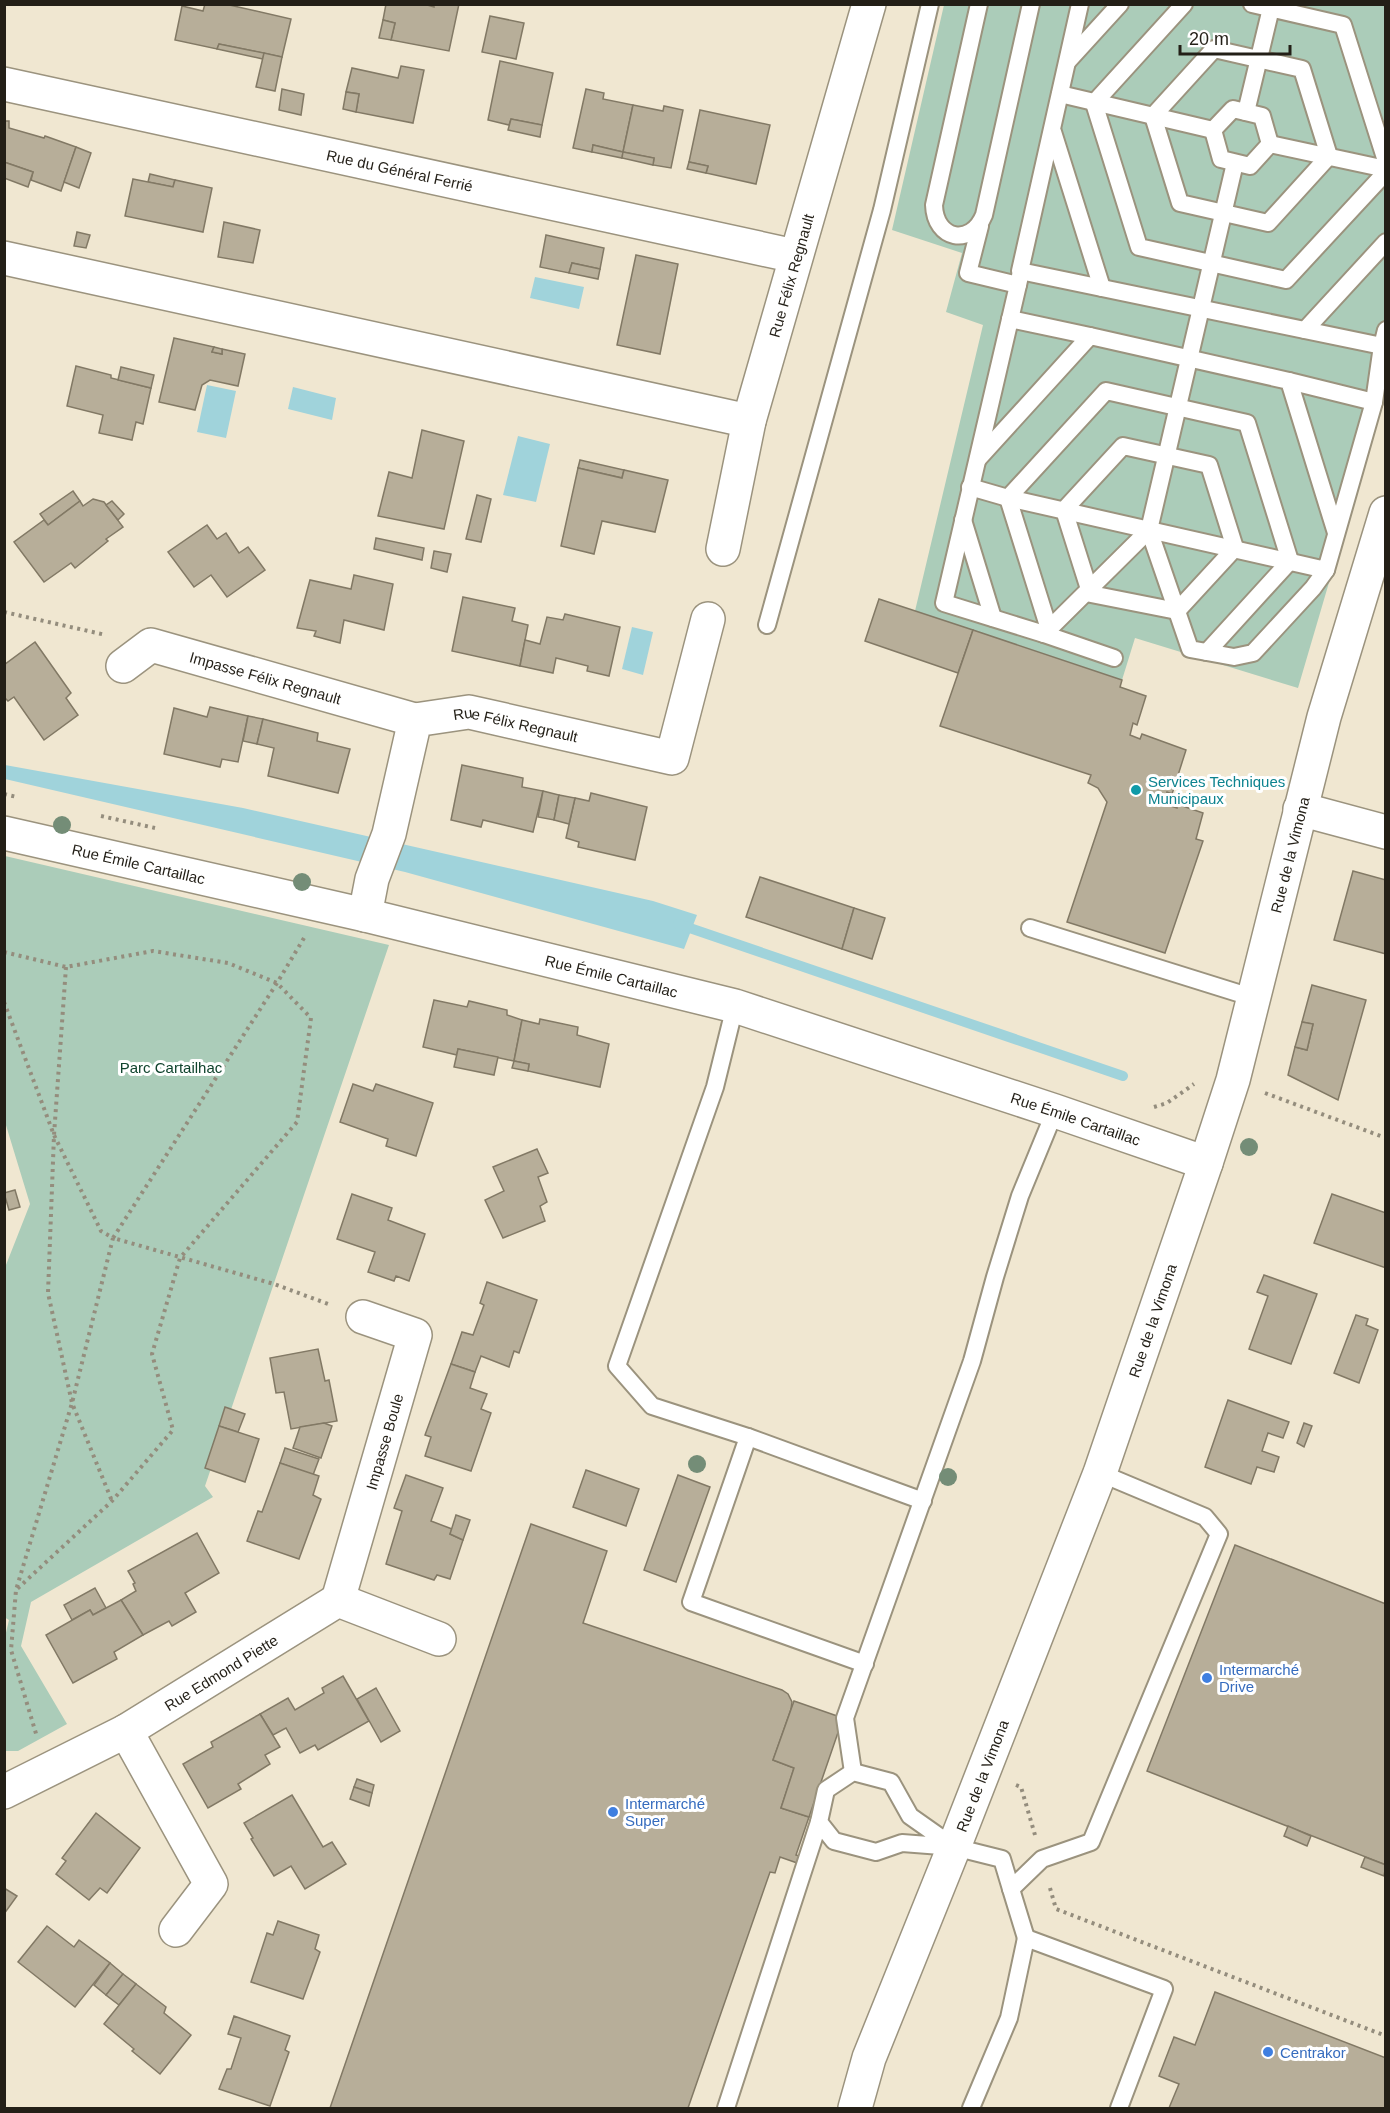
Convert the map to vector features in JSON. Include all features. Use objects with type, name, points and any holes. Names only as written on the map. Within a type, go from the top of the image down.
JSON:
[{"type":"street","name":"Rue Félix Regnault","points":[[723,549],[749,422],[869,4]]},
{"type":"street","name":"Rue du Général Ferrié","points":[[4,84],[795,256]]},
{"type":"street","points":[[4,258],[749,422]]},
{"type":"street","name":"Rue de la Vimona","points":[[855,2109],[869,2058],[1100,1473],[1206,1163],[1233,1080],[1324,717],[1386,513]]},
{"type":"street","name":"Rue Félix Regnault","points":[[415,720],[469,712],[672,758],[708,619]]},
{"type":"street","points":[[123,666],[151,645]]},
{"type":"street","name":"Impasse Félix Regnault","points":[[151,645],[415,720]]},
{"type":"street","points":[[365,915],[372,879],[389,834],[415,720]]},
{"type":"street","points":[[1300,809],[1386,832]]},
{"type":"street","name":"Rue Émile Cartaillac","points":[[4,833],[365,915],[735,1006],[1206,1163]]},
{"type":"street","name":"Impasse Boule","points":[[338,1600],[415,1335],[363,1317]]},
{"type":"street","points":[[338,1600],[439,1639]]},
{"type":"street","name":"Rue Edmond Piette","points":[[4,1792],[126,1731],[338,1600]]},
{"type":"street","points":[[126,1731],[211,1884],[176,1930]]},
{"type":"lane","points":[[767,625],[882,210],[930,4]]},
{"type":"lane","points":[[979,4],[934,206],[934,217],[949,234],[960,236],[971,233],[980,226]]},
{"type":"lane","points":[[1031,4],[984,215],[968,273],[1102,288],[1305,330],[1384,338],[1374,402],[1326,570],[1313,588],[1253,653],[1234,657],[1190,649],[1149,530]]},
{"type":"lane","points":[[1080,4],[944,603],[1047,632],[1114,657]]},
{"type":"lane","points":[[1067,62],[1120,4]]},
{"type":"lane","points":[[1094,103],[1184,4]]},
{"type":"lane","points":[[1252,4],[1343,25],[1386,161]]},
{"type":"lane","points":[[1246,112],[1271,7]]},
{"type":"lane","points":[[1153,116],[1214,49],[1259,59],[1302,69],[1329,156]]},
{"type":"lane","points":[[1060,94],[1213,130]]},
{"type":"lane","points":[[1094,103],[1139,247],[1286,280],[1386,170],[1270,144]]},
{"type":"lane","points":[[1213,130],[1233,109],[1246,112],[1262,116],[1270,144]]},
{"type":"lane","points":[[1153,116],[1180,203],[1268,223],[1329,156]]},
{"type":"lane","points":[[1052,129],[1102,288]]},
{"type":"lane","points":[[1213,130],[1221,159],[1235,163],[1250,166],[1270,144]]},
{"type":"lane","points":[[1047,632],[1149,530],[1235,163]]},
{"type":"lane","points":[[1305,330],[1386,242]]},
{"type":"lane","points":[[1010,319],[1374,402]]},
{"type":"lane","points":[[977,459],[1089,336]]},
{"type":"lane","points":[[1288,381],[1336,534]]},
{"type":"lane","points":[[1008,498],[1106,391],[1247,423],[1290,561]]},
{"type":"lane","points":[[1064,510],[1124,446],[1209,465],[1235,549]]},
{"type":"lane","points":[[970,487],[1008,498],[1326,570]]},
{"type":"lane","points":[[1008,498],[1047,632]]},
{"type":"lane","points":[[1064,510],[1091,594],[1177,611]]},
{"type":"lane","points":[[963,519],[993,618]]},
{"type":"lane","points":[[1177,611],[1235,549]]},
{"type":"lane","points":[[1207,652],[1290,561]]},
{"type":"lane","points":[[1030,928],[1254,998]]},
{"type":"lane","points":[[735,1006],[715,1087],[617,1366],[652,1406],[748,1437],[923,1501]]},
{"type":"lane","points":[[853,1772],[845,1718],[972,1361],[1020,1196],[1055,1111]]},
{"type":"lane","points":[[748,1437],[691,1602],[865,1664]]},
{"type":"lane","points":[[1011,1889],[1042,1859],[1091,1842],[1219,1534],[1205,1517],[1100,1473]]},
{"type":"lane","points":[[726,2109],[819,1822],[826,1790],[853,1772],[891,1782],[910,1816],[954,1847]]},
{"type":"lane","points":[[902,1843],[910,1816]]},
{"type":"lane","points":[[819,1822],[834,1841],[876,1852],[902,1843],[954,1847],[1002,1859],[1026,1938],[1009,2018],[971,2109]]},
{"type":"lane","points":[[1026,1938],[1164,1989],[1119,2109]]},
{"type":"path","points":[[4,612],[151,645]]},
{"type":"path","points":[[38,1740],[11,1650],[16,1590],[72,1403],[113,1238],[278,983],[310,927],[312,903]]},
{"type":"path","points":[[4,952],[66,967],[153,951],[228,963],[278,983],[311,1018],[297,1122],[180,1258],[152,1354],[173,1430],[112,1500],[16,1590]]},
{"type":"path","points":[[66,967],[54,1135],[48,1293],[72,1403],[112,1500]]},
{"type":"path","points":[[4,1002],[54,1135],[100,1231],[113,1238],[274,1284],[363,1317]]},
{"type":"path","points":[[1233,1080],[1386,1138]]},
{"type":"path","points":[[985,1768],[1021,1787],[1056,1909],[1386,2036]]},
{"type":"green space","points":[[944,5],[1385,5],[1385,392],[1298,688],[1135,638],[1122,680],[915,611],[983,325],[946,312],[962,253],[892,230]]},
{"type":"green space","name":"Parc Cartailhac","points":[[5,856],[389,945],[205,1486],[213,1497],[31,1602],[21,1646],[67,1724],[18,1751],[4,1751],[4,1641],[9,1620],[4,1617],[4,1270],[30,1204],[5,1122]]},
{"type":"water","points":[[535,277],[584,287],[579,309],[530,298]]},
{"type":"water","points":[[207,385],[236,391],[226,438],[197,432]]},
{"type":"water","points":[[293,387],[336,398],[332,420],[288,409]]},
{"type":"water","points":[[518,436],[550,444],[536,502],[503,495]]},
{"type":"water","points":[[632,627],[653,632],[643,675],[622,669]]},
{"type":"water","points":[[5,765],[243,808],[653,901],[697,915],[684,949],[405,872],[5,779]]},
{"type":"building","points":[[205,4],[225,4],[291,19],[282,57],[219,44],[217,49],[175,40],[182,6],[203,11]]},
{"type":"building","points":[[386,4],[424,4],[434,7],[434,4],[459,4],[449,51],[391,40],[395,23],[383,20]]},
{"type":"building","points":[[490,16],[524,23],[516,59],[482,52]]},
{"type":"building","points":[[383,20],[395,23],[391,40],[379,38]]},
{"type":"building","points":[[219,44],[264,53],[263,59],[217,49]]},
{"type":"building","points":[[264,53],[282,57],[275,91],[256,87]]},
{"type":"building","points":[[500,61],[553,73],[542,125],[511,119],[509,125],[488,120]]},
{"type":"building","points":[[401,66],[424,70],[413,123],[356,112],[359,94],[346,92],[352,68],[398,78]]},
{"type":"building","points":[[282,89],[304,94],[301,115],[279,110]]},
{"type":"building","points":[[586,89],[604,93],[603,99],[633,105],[623,152],[593,145],[592,152],[573,148]]},
{"type":"building","points":[[346,92],[359,94],[356,112],[343,109]]},
{"type":"building","points":[[633,105],[663,111],[664,106],[683,110],[671,168],[653,165],[654,158],[623,152]]},
{"type":"building","points":[[700,110],[770,125],[756,184],[706,173],[708,166],[689,162]]},
{"type":"building","points":[[511,119],[542,125],[540,137],[508,130]]},
{"type":"building","points":[[4,121],[9,121],[9,128],[44,138],[45,136],[76,147],[61,191],[31,180],[33,172],[4,162]]},
{"type":"building","points":[[593,145],[623,152],[622,158],[592,152]]},
{"type":"building","points":[[76,147],[91,153],[79,188],[64,182]]},
{"type":"building","points":[[623,152],[654,158],[653,165],[622,158]]},
{"type":"building","points":[[4,162],[33,172],[28,187],[4,178]]},
{"type":"building","points":[[689,162],[708,166],[706,173],[687,169]]},
{"type":"building","points":[[150,174],[175,180],[173,187],[148,182]]},
{"type":"building","points":[[133,179],[173,187],[175,180],[212,188],[203,232],[125,216]]},
{"type":"building","points":[[224,222],[260,230],[253,263],[218,257]]},
{"type":"building","points":[[77,232],[90,235],[86,248],[74,246]]},
{"type":"building","points":[[546,235],[604,248],[600,269],[572,263],[569,273],[540,267]]},
{"type":"building","points":[[636,255],[678,264],[660,354],[617,345]]},
{"type":"building","points":[[572,263],[600,269],[598,279],[569,273]]},
{"type":"building","points":[[174,338],[214,347],[212,352],[222,354],[222,349],[245,354],[238,386],[210,380],[202,385],[195,410],[159,402]]},
{"type":"building","points":[[214,347],[222,349],[222,354],[212,352]]},
{"type":"building","points":[[76,366],[151,388],[143,424],[136,422],[132,440],[99,433],[103,415],[67,406]]},
{"type":"building","points":[[121,367],[154,375],[151,388],[118,380]]},
{"type":"building","points":[[422,430],[464,441],[444,529],[378,516],[389,472],[412,478]]},
{"type":"building","points":[[580,460],[624,470],[622,478],[578,468]]},
{"type":"building","points":[[578,468],[622,478],[624,470],[668,480],[655,532],[602,521],[594,554],[561,546]]},
{"type":"building","points":[[73,491],[80,501],[48,525],[40,514]]},
{"type":"building","points":[[477,495],[491,499],[481,542],[466,539]]},
{"type":"building","points":[[93,499],[104,502],[123,527],[106,539],[108,541],[75,568],[71,563],[44,582],[14,542],[44,520],[48,525],[80,501],[83,506]]},
{"type":"building","points":[[112,501],[124,514],[118,520],[106,505]]},
{"type":"building","points":[[207,525],[217,539],[226,533],[239,553],[248,547],[265,570],[227,597],[211,575],[194,587],[168,552]]},
{"type":"building","points":[[376,538],[424,548],[422,560],[374,549]]},
{"type":"building","points":[[434,551],[451,554],[447,572],[431,568]]},
{"type":"building","points":[[354,575],[393,584],[384,630],[344,620],[340,643],[314,636],[316,631],[297,628],[310,580],[351,589]]},
{"type":"building","points":[[463,597],[515,608],[512,621],[528,625],[520,666],[452,651]]},
{"type":"building","points":[[879,599],[973,630],[958,673],[865,641]]},
{"type":"building","points":[[565,614],[620,627],[609,676],[587,671],[588,666],[556,658],[553,673],[520,666],[525,640],[540,644],[547,617],[563,620]]},
{"type":"building","name":"Services Techniques Municipaux","points":[[973,630],[1122,680],[1120,687],[1146,696],[1137,725],[1133,723],[1130,735],[1140,739],[1142,734],[1186,750],[1172,794],[1167,792],[1164,804],[1177,808],[1177,804],[1203,813],[1196,839],[1203,841],[1165,953],[1067,922],[1107,802],[1098,788],[1088,783],[1091,775],[940,726]]},
{"type":"building","points":[[35,642],[71,693],[66,698],[78,715],[44,740],[14,697],[8,701],[4,697],[4,665]]},
{"type":"building","points":[[210,707],[248,716],[238,762],[222,759],[220,767],[164,754],[174,708],[207,717]]},
{"type":"building","points":[[248,716],[263,719],[257,744],[243,741]]},
{"type":"building","points":[[263,719],[318,733],[317,741],[350,749],[338,793],[268,776],[274,748],[257,744]]},
{"type":"building","points":[[462,765],[523,778],[522,787],[543,791],[533,832],[483,820],[481,827],[451,820]]},
{"type":"building","points":[[543,791],[559,795],[554,820],[538,817]]},
{"type":"building","points":[[591,793],[647,807],[635,860],[578,847],[579,842],[566,838],[575,798],[589,801]]},
{"type":"building","points":[[559,795],[575,798],[569,824],[554,820]]},
{"type":"building","points":[[1353,871],[1386,880],[1386,954],[1334,940]]},
{"type":"building","points":[[760,877],[854,908],[842,949],[746,917]]},
{"type":"building","points":[[854,908],[885,918],[872,959],[842,949]]},
{"type":"building","points":[[1312,985],[1366,1000],[1338,1100],[1288,1075],[1295,1047],[1307,1050],[1313,1024],[1302,1022]]},
{"type":"building","points":[[434,1000],[467,1007],[469,1001],[507,1010],[507,1015],[522,1020],[514,1061],[458,1049],[457,1055],[423,1047]]},
{"type":"building","points":[[540,1019],[578,1027],[577,1035],[609,1044],[600,1087],[528,1071],[529,1064],[514,1061],[522,1020],[539,1024]]},
{"type":"building","points":[[1302,1022],[1313,1024],[1307,1050],[1295,1047]]},
{"type":"building","points":[[458,1049],[498,1057],[494,1075],[454,1067]]},
{"type":"building","points":[[514,1061],[529,1064],[528,1071],[512,1068]]},
{"type":"building","points":[[353,1084],[373,1091],[376,1084],[433,1103],[416,1156],[386,1146],[388,1139],[340,1122]]},
{"type":"building","points":[[537,1149],[548,1173],[538,1177],[547,1202],[540,1206],[545,1221],[503,1238],[485,1200],[504,1191],[493,1167]]},
{"type":"building","points":[[15,1190],[20,1207],[9,1210],[4,1193]]},
{"type":"building","points":[[352,1194],[392,1208],[388,1220],[425,1234],[409,1281],[396,1276],[394,1281],[368,1272],[375,1252],[337,1239]]},
{"type":"building","points":[[1332,1194],[1386,1213],[1386,1268],[1314,1243]]},
{"type":"building","points":[[1264,1275],[1317,1294],[1291,1364],[1249,1349],[1268,1296],[1257,1292]]},
{"type":"building","points":[[487,1282],[537,1300],[519,1353],[514,1351],[509,1367],[481,1356],[475,1372],[451,1364],[462,1332],[473,1335],[484,1305],[480,1303]]},
{"type":"building","points":[[1356,1315],[1368,1319],[1366,1325],[1378,1330],[1359,1383],[1334,1373]]},
{"type":"building","points":[[318,1349],[325,1381],[329,1380],[337,1421],[291,1429],[284,1392],[276,1393],[270,1358]]},
{"type":"building","points":[[451,1364],[475,1372],[470,1388],[487,1394],[481,1409],[491,1413],[471,1471],[425,1456],[431,1437],[425,1435]]},
{"type":"building","points":[[1228,1400],[1289,1422],[1283,1438],[1268,1433],[1262,1451],[1279,1457],[1274,1472],[1257,1467],[1251,1484],[1205,1467]]},
{"type":"building","points":[[225,1407],[245,1414],[238,1432],[219,1426]]},
{"type":"building","points":[[324,1423],[332,1426],[321,1458],[293,1448],[300,1427]]},
{"type":"building","points":[[1304,1423],[1312,1426],[1304,1447],[1297,1443]]},
{"type":"building","points":[[219,1426],[259,1439],[245,1482],[205,1468]]},
{"type":"building","points":[[285,1448],[319,1459],[313,1475],[280,1463]]},
{"type":"building","points":[[280,1463],[319,1476],[313,1495],[321,1499],[299,1559],[247,1541],[258,1511],[262,1512]]},
{"type":"building","points":[[586,1470],[639,1489],[626,1526],[573,1507]]},
{"type":"building","points":[[406,1475],[443,1488],[431,1521],[452,1529],[450,1534],[463,1540],[450,1579],[437,1575],[434,1580],[386,1564],[402,1511],[394,1508]]},
{"type":"building","points":[[678,1475],[710,1487],[676,1582],[644,1570]]},
{"type":"building","points":[[456,1515],[470,1520],[463,1540],[450,1534]]},
{"type":"building","name":"Intermarché Super","points":[[531,1524],[607,1551],[583,1623],[782,1690],[788,1694],[792,1702],[791,1709],[773,1760],[794,1768],[781,1808],[809,1817],[796,1855],[802,1857],[800,1864],[780,1857],[775,1873],[770,1872],[688,2108],[330,2108]]},
{"type":"building","points":[[197,1533],[219,1573],[185,1593],[196,1612],[172,1626],[169,1621],[143,1635],[121,1600],[136,1591],[133,1584],[135,1583],[128,1571]]},
{"type":"building","points":[[1235,1545],[1386,1604],[1386,1865],[1147,1771]]},
{"type":"building","points":[[95,1588],[106,1608],[93,1615],[90,1610],[72,1620],[64,1605]]},
{"type":"building","points":[[121,1600],[143,1635],[114,1652],[117,1659],[73,1683],[46,1635],[90,1610],[93,1615]]},
{"type":"building","points":[[343,1676],[369,1721],[318,1750],[315,1745],[300,1753],[286,1728],[273,1735],[260,1714],[288,1698],[295,1710],[324,1693],[322,1688]]},
{"type":"building","points":[[376,1688],[400,1731],[381,1742],[357,1699]]},
{"type":"building","points":[[794,1701],[843,1718],[809,1817],[781,1808],[794,1768],[773,1760]]},
{"type":"building","points":[[260,1714],[280,1747],[265,1755],[270,1764],[238,1784],[241,1789],[208,1808],[183,1764],[213,1747],[211,1742]]},
{"type":"building","points":[[357,1779],[374,1785],[372,1793],[354,1787]]},
{"type":"building","points":[[354,1787],[372,1793],[369,1806],[350,1799]]},
{"type":"building","points":[[292,1795],[323,1847],[332,1842],[346,1864],[305,1889],[291,1866],[274,1876],[244,1823]]},
{"type":"building","points":[[96,1813],[140,1848],[107,1893],[100,1888],[89,1900],[56,1874],[66,1861],[62,1858]]},
{"type":"building","points":[[1288,1826],[1311,1836],[1307,1846],[1284,1836]]},
{"type":"building","points":[[1365,1857],[1386,1865],[1384,1876],[1361,1867]]},
{"type":"building","points":[[4,1888],[17,1896],[4,1914]]},
{"type":"building","points":[[278,1921],[319,1935],[315,1949],[320,1952],[303,1999],[251,1982],[267,1933],[273,1935]]},
{"type":"building","points":[[47,1926],[74,1947],[79,1940],[110,1963],[75,2007],[18,1962]]},
{"type":"building","points":[[110,1963],[123,1974],[106,1995],[94,1985]]},
{"type":"building","points":[[123,1974],[136,1984],[119,2005],[106,1995]]},
{"type":"building","points":[[136,1984],[166,2007],[164,2013],[191,2035],[160,2074],[104,2024]]},
{"type":"building","name":"Centrakor","points":[[1215,1992],[1386,2058],[1386,2108],[1169,2108],[1179,2084],[1159,2076],[1174,2037],[1195,2045]]},
{"type":"building","points":[[234,2016],[290,2036],[285,2050],[289,2052],[270,2106],[219,2089],[227,2069],[231,2069],[241,2038],[228,2034]]},
{"type":"waterway","points":[[678,924],[1123,1076]]},
{"type":"place","name":"Services Techniques Municipaux","points":[[1136,790]]},
{"type":"place","name":"Intermarché Drive","points":[[1207,1678]]},
{"type":"place","name":"Intermarché Super","points":[[613,1812]]},
{"type":"place","name":"Centrakor","points":[[1268,2052]]}]
